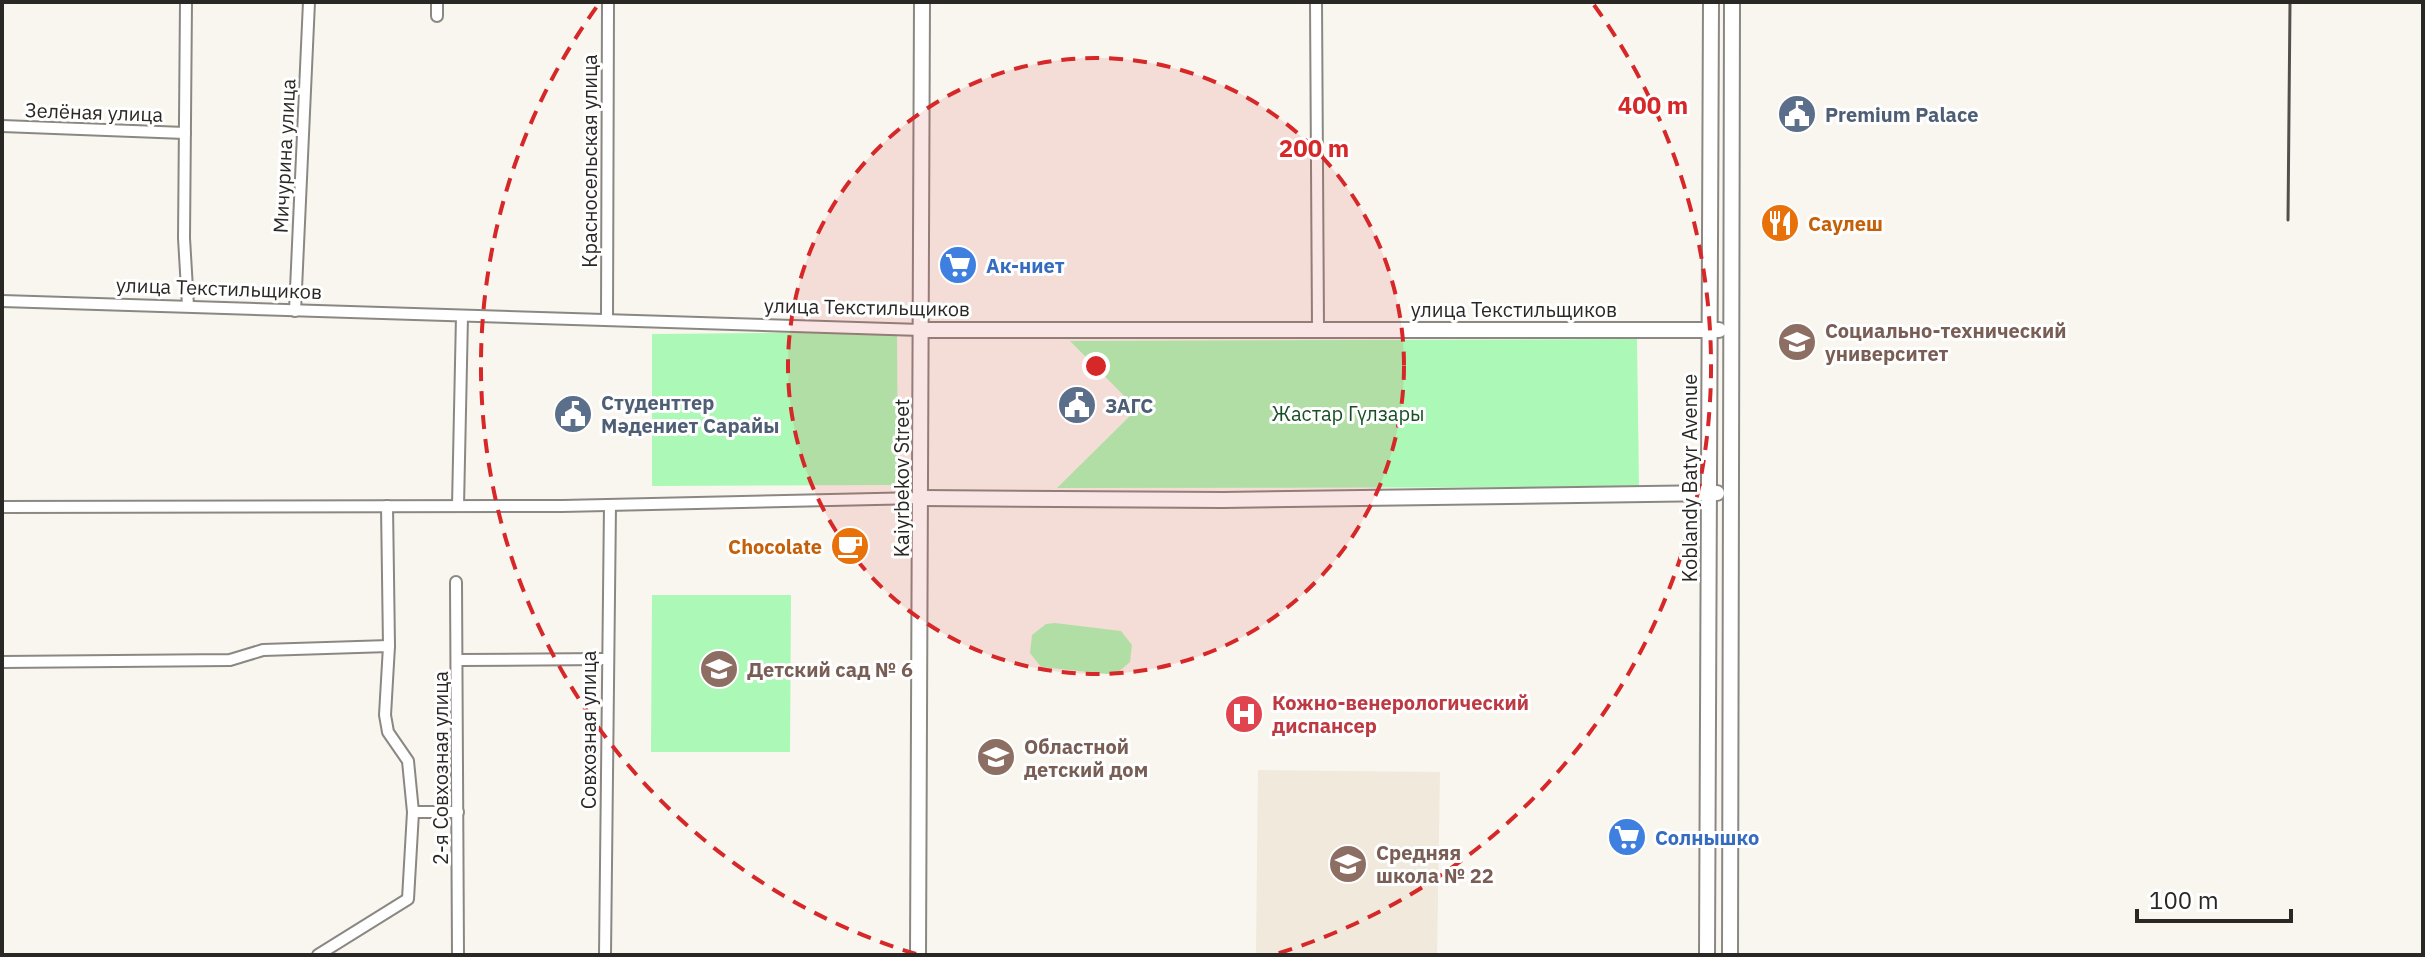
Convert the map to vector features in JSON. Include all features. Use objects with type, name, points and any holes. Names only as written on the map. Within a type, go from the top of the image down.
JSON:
[{"type":"street","points":[[186,2],[184,238],[188,306]]},
{"type":"street","name":"Мичурина улица","points":[[295,311],[309,2]]},
{"type":"street","points":[[437,2],[437,16]]},
{"type":"street","name":"Красносельская улица","points":[[607,320],[608,2]]},
{"type":"street","name":"Kaiyrbekov Street","points":[[918,955],[922,2]]},
{"type":"street","points":[[1316,2],[1318,328]]},
{"type":"street","name":"Koblandy Batyr Avenue","points":[[1707,955],[1711,2]]},
{"type":"street","name":"Koblandy Batyr Avenue","points":[[1730,955],[1732,2]]},
{"type":"street","name":"Зелёная улица","points":[[2,126],[185,133]]},
{"type":"street","name":"улица Текстильщиков","points":[[2,301],[921,330],[1731,330]]},
{"type":"street","points":[[458,506],[462,316]]},
{"type":"street","points":[[2,507],[610,505],[921,498],[1223,500],[1730,492]]},
{"type":"street","name":"Совхозная улица","points":[[605,955],[610,505]]},
{"type":"street","points":[[318,955],[408,899],[413,812],[408,761],[388,732],[385,715],[389,646],[387,506]]},
{"type":"street","name":"2-я Совхозная улица","points":[[456,582],[459,660],[458,955]]},
{"type":"street","points":[[2,662],[230,660],[263,650],[389,646]]},
{"type":"street","points":[[459,660],[606,659]]},
{"type":"street","points":[[413,812],[458,812]]},
{"type":"shaded area","name":"Средняя школа № 22","points":[[1258,770],[1440,772],[1437,955],[1256,955]]},
{"type":"green space","points":[[897,332],[898,485],[652,486],[652,334]]},
{"type":"green space","name":"Жастар Гүлзары","points":[[1637,339],[1639,487],[1057,488],[1137,409],[1070,341]]},
{"type":"green space","points":[[652,595],[791,595],[790,752],[651,752]]},
{"type":"green space","points":[[1046,624],[1121,631],[1132,645],[1130,662],[1116,674],[1041,667],[1030,653],[1032,635]]},
{"type":"railway","points":[[2288,220],[2290,2]]},
{"type":"place","name":"Premium Palace","points":[[1797,114]]},
{"type":"place","name":"Саулеш","points":[[1780,223]]},
{"type":"place","name":"Ак-ниет","points":[[958,265]]},
{"type":"place","name":"Социально-технический университет","points":[[1797,342]]},
{"type":"place","name":"ЗАГС","points":[[1077,405]]},
{"type":"place","name":"Студенттер Мәдениет Сарайы","points":[[573,414]]},
{"type":"place","name":"Chocolate","points":[[850,546]]},
{"type":"place","name":"Детский сад № 6","points":[[719,669]]},
{"type":"place","name":"Кожно-венерологический диспансер","points":[[1244,714]]},
{"type":"place","name":"Областной детский дом","points":[[996,757]]},
{"type":"place","name":"Солнышко","points":[[1627,837]]},
{"type":"place","name":"Средняя школа № 22","points":[[1348,864]]}]
